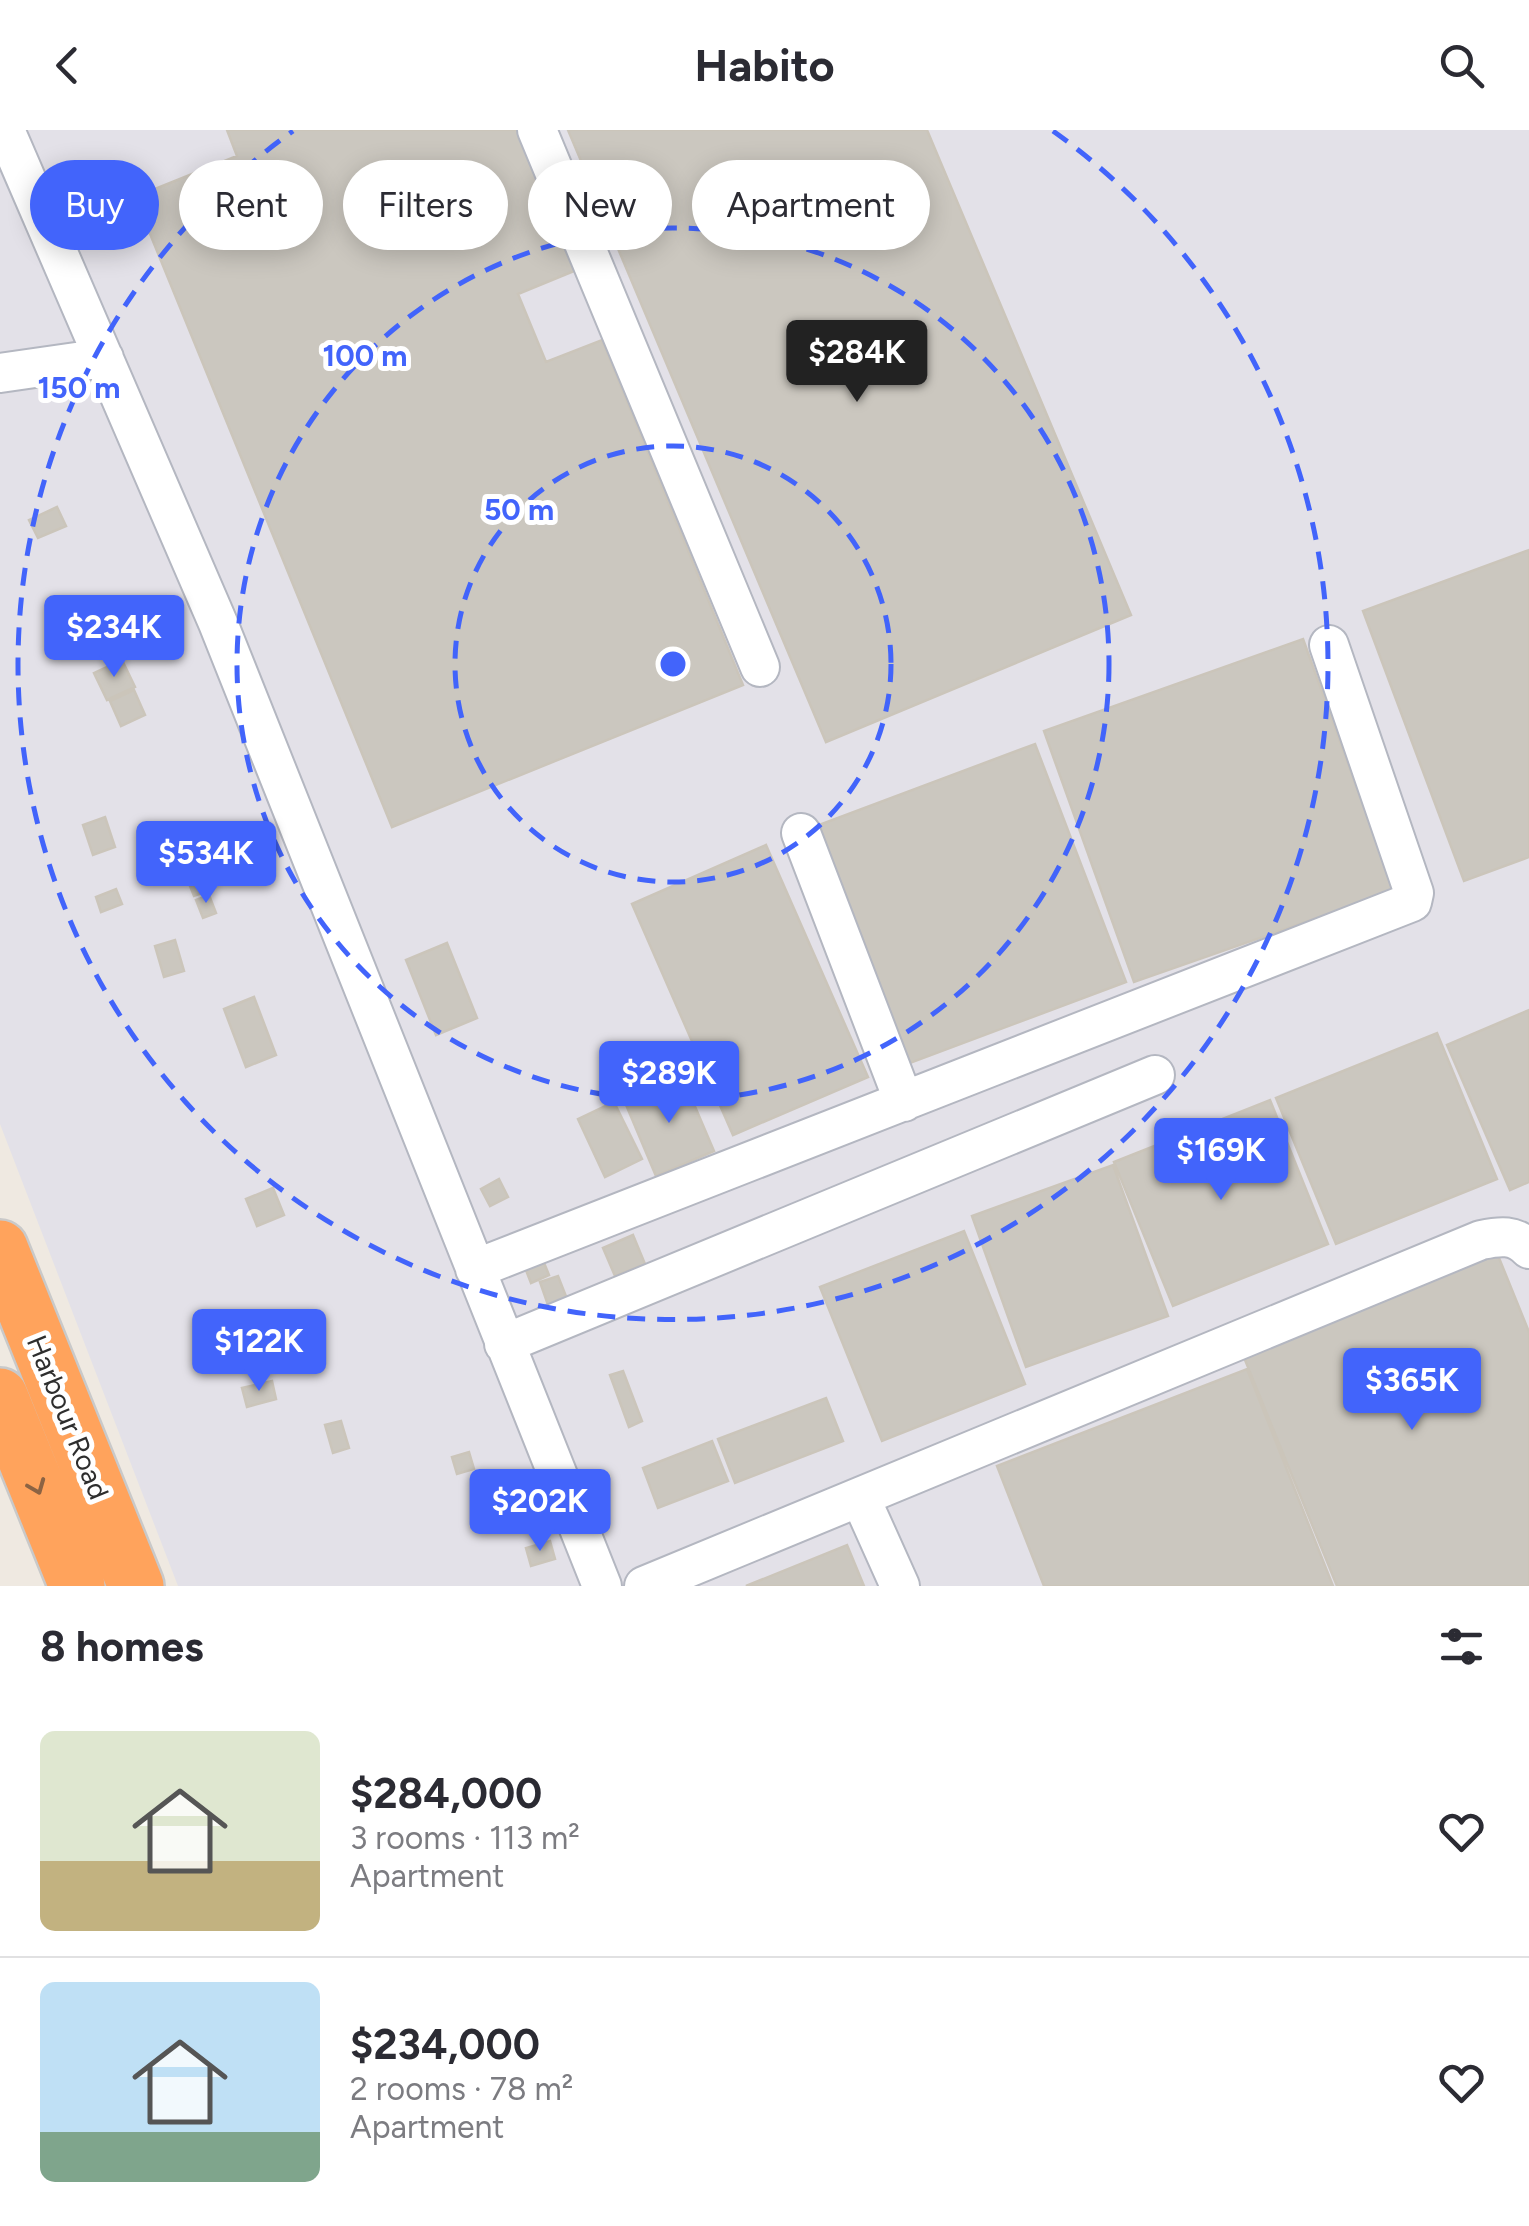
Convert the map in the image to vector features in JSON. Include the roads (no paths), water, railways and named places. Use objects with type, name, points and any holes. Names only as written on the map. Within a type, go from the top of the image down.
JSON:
[{"type":"highway","name":"Harbour Road","points":[[0,1248],[136,1586]]},
{"type":"highway","name":"Harbour Road","points":[[0,1396],[77,1586]]},
{"type":"street","points":[[5,130],[218,623],[602,1586]]},
{"type":"street","points":[[537,130],[760,667]]},
{"type":"street","points":[[0,373],[104,358]]},
{"type":"street","points":[[475,1269],[1412,902],[1414,893],[1328,644]]},
{"type":"street","points":[[801,833],[904,1102]]},
{"type":"street","points":[[504,1344],[1154,1075]]},
{"type":"street","points":[[644,1586],[1481,1240],[1503,1236],[1522,1242],[1529,1249]]},
{"type":"street","points":[[860,1496],[900,1586]]}]
